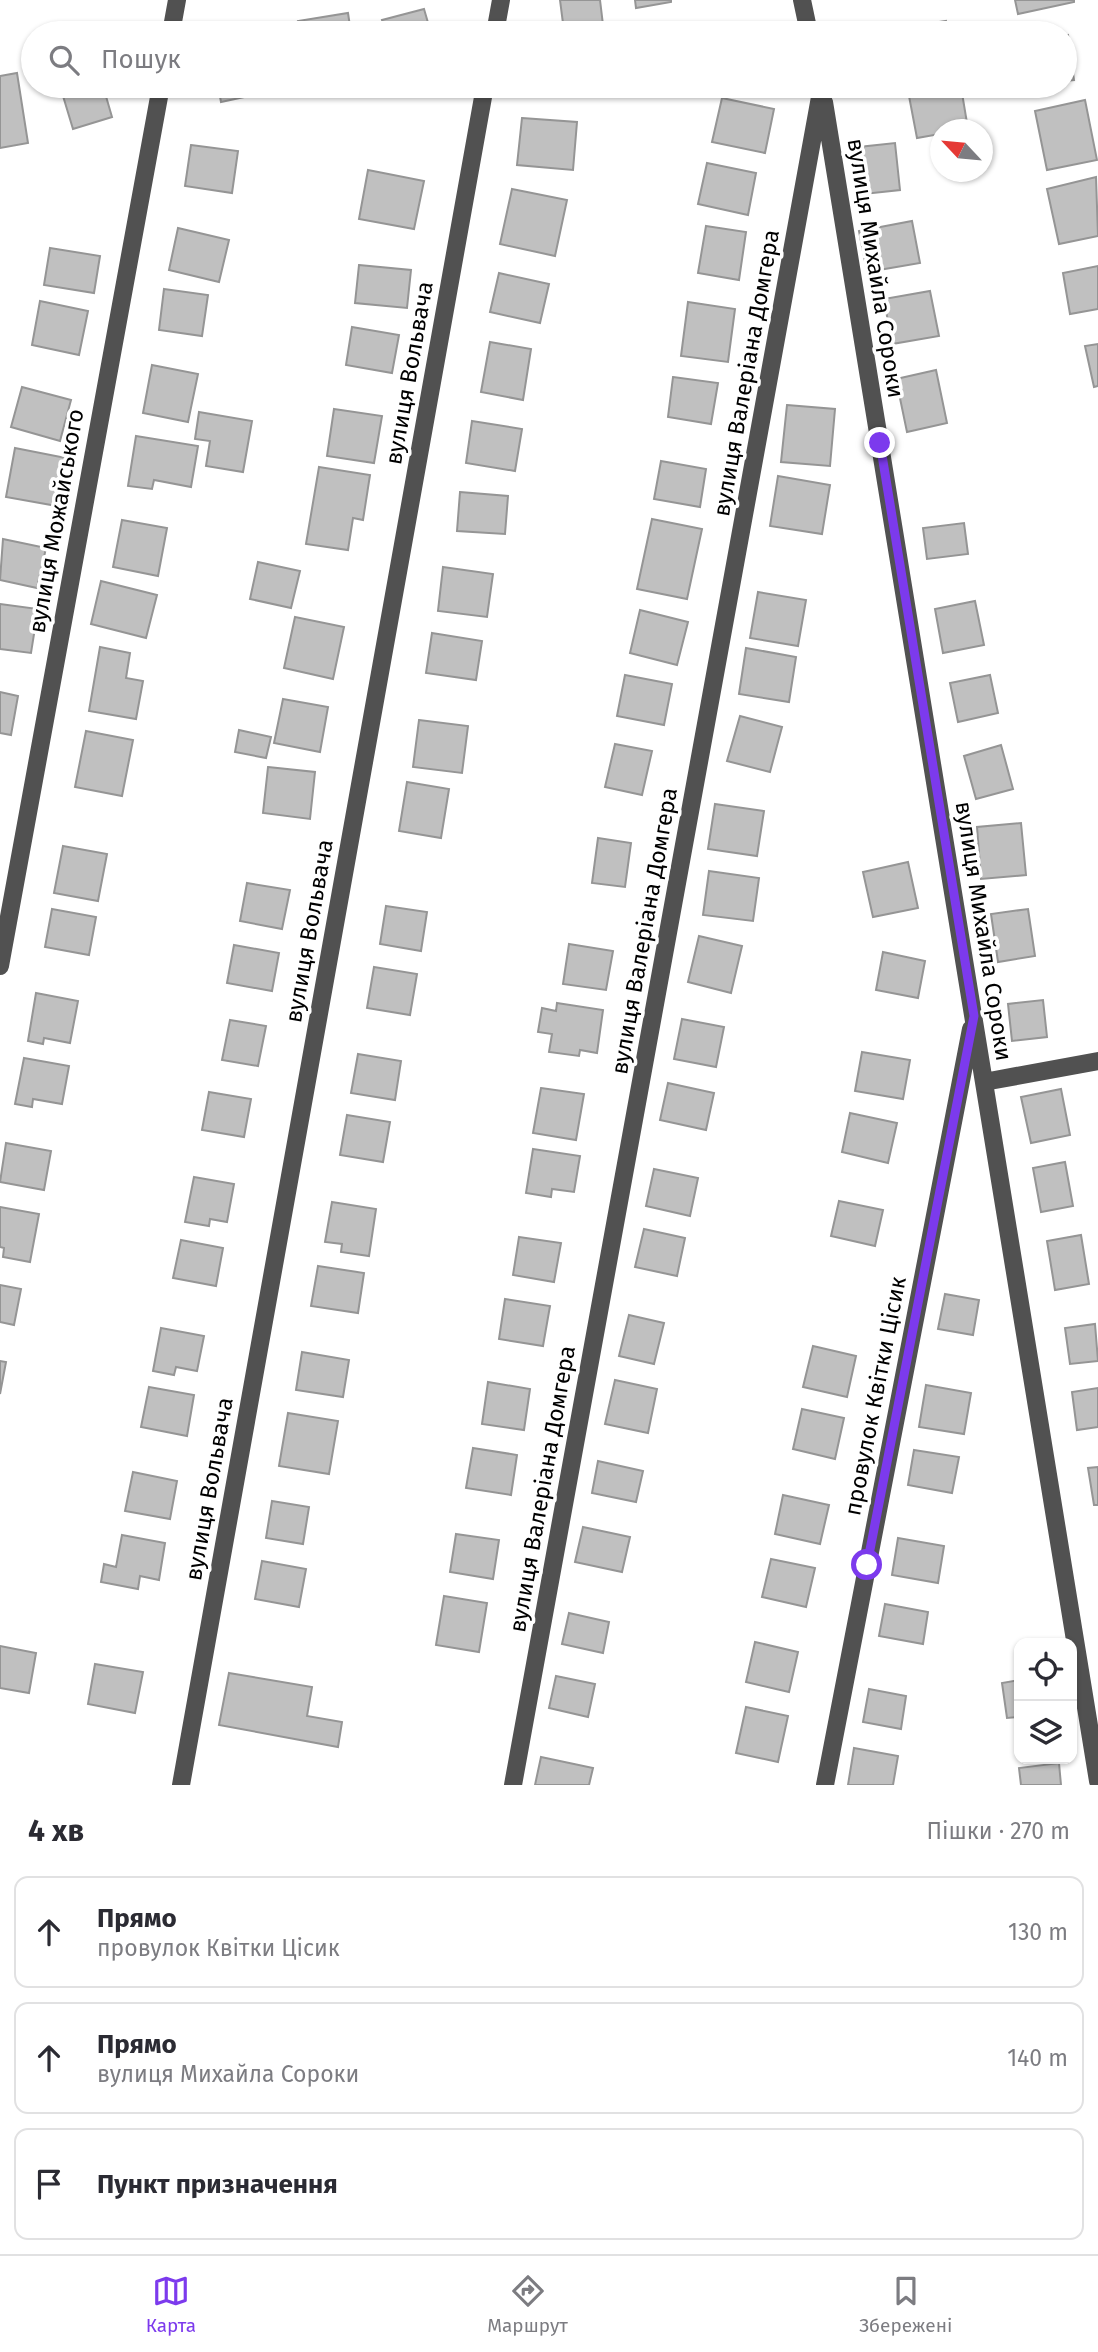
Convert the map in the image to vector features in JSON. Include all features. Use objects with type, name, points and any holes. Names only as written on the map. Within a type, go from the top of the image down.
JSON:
[{"type":"street","points":[[173,21],[177,0]]},
{"type":"street","points":[[497,21],[501,0]]},
{"type":"street","points":[[802,0],[806,21]]},
{"type":"street","name":"вулиця Можайського","points":[[0,965],[159,98]]},
{"type":"street","name":"вулиця Вольвача","points":[[181,1785],[483,98]]},
{"type":"street","name":"вулиця Валеріана Домгера","points":[[513,1785],[820,98]]},
{"type":"street","name":"вулиця Михайла Сороки","points":[[824,98],[1098,1781]]},
{"type":"street","name":"провулок Квітки Цісик","points":[[825,1785],[974,1016]]},
{"type":"street","points":[[984,1082],[1098,1061]]},
{"type":"building","points":[[560,0],[600,0],[603,21],[563,21]]},
{"type":"building","points":[[635,0],[671,0],[671,2],[636,8]]},
{"type":"building","points":[[1015,0],[1074,0],[1074,2],[1018,14]]},
{"type":"building","points":[[424,9],[428,21],[382,21]]},
{"type":"building","points":[[348,13],[349,21],[298,21]]},
{"type":"building","points":[[17,73],[28,143],[0,148],[0,76]]},
{"type":"building","points":[[64,98],[106,98],[112,117],[73,129]]},
{"type":"building","points":[[220,98],[240,98],[221,102]]},
{"type":"building","points":[[722,98],[774,109],[765,153],[712,142]]},
{"type":"building","points":[[909,98],[963,98],[966,119],[930,119],[930,136],[917,138]]},
{"type":"building","points":[[1085,100],[1097,160],[1047,170],[1035,111]]},
{"type":"building","points":[[522,118],[577,122],[573,170],[517,165]]},
{"type":"building","points":[[895,143],[900,190],[864,194],[859,147]]},
{"type":"building","points":[[191,145],[238,151],[232,193],[185,186]]},
{"type":"building","points":[[707,163],[756,173],[748,215],[698,204]]},
{"type":"building","points":[[368,170],[424,181],[414,229],[359,219]]},
{"type":"building","points":[[1096,177],[1098,236],[1059,244],[1047,189]]},
{"type":"building","points":[[512,189],[567,200],[555,256],[500,244]]},
{"type":"building","points":[[912,221],[920,263],[867,272],[859,231]]},
{"type":"building","points":[[706,226],[746,232],[739,280],[698,273]]},
{"type":"building","points":[[178,228],[229,240],[219,282],[169,270]]},
{"type":"building","points":[[50,248],[100,256],[94,293],[44,285]]},
{"type":"building","points":[[359,265],[411,270],[407,308],[355,303]]},
{"type":"building","points":[[1098,266],[1098,309],[1070,314],[1063,273]]},
{"type":"building","points":[[499,273],[549,284],[540,323],[490,312]]},
{"type":"building","points":[[164,289],[208,295],[202,336],[159,330]]},
{"type":"building","points":[[930,291],[939,336],[892,344],[884,299]]},
{"type":"building","points":[[40,301],[88,311],[79,355],[32,345]]},
{"type":"building","points":[[688,302],[735,309],[728,362],[681,356]]},
{"type":"building","points":[[352,327],[399,335],[392,373],[346,365]]},
{"type":"building","points":[[490,342],[531,349],[523,400],[481,392]]},
{"type":"building","points":[[1098,344],[1098,386],[1094,387],[1085,346]]},
{"type":"building","points":[[152,365],[198,374],[188,422],[143,413]]},
{"type":"building","points":[[936,370],[947,423],[907,432],[896,379]]},
{"type":"building","points":[[673,377],[718,383],[711,424],[668,417]]},
{"type":"building","points":[[22,387],[71,400],[60,441],[11,427]]},
{"type":"building","points":[[787,405],[835,409],[830,466],[781,462]]},
{"type":"building","points":[[334,409],[382,416],[374,463],[327,456]]},
{"type":"building","points":[[199,412],[252,421],[243,472],[206,466],[210,441],[195,439]]},
{"type":"building","points":[[472,421],[522,429],[515,471],[466,463]]},
{"type":"building","points":[[136,436],[198,446],[191,487],[154,480],[152,489],[128,486]]},
{"type":"building","points":[[15,448],[66,458],[57,506],[6,497]]},
{"type":"building","points":[[661,461],[706,469],[700,507],[654,499]]},
{"type":"building","points":[[319,467],[370,475],[363,520],[353,518],[348,550],[306,544]]},
{"type":"building","points":[[778,476],[830,485],[822,534],[770,526]]},
{"type":"building","points":[[460,492],[508,496],[505,534],[457,531]]},
{"type":"building","points":[[652,519],[702,529],[687,599],[637,589]]},
{"type":"building","points":[[122,520],[167,528],[158,576],[113,567]]},
{"type":"building","points":[[964,523],[968,554],[927,559],[923,528]]},
{"type":"building","points":[[3,539],[46,548],[37,588],[0,580]]},
{"type":"building","points":[[258,562],[300,571],[291,608],[250,599]]},
{"type":"building","points":[[443,567],[493,574],[487,617],[438,611]]},
{"type":"building","points":[[101,581],[157,595],[146,638],[91,624]]},
{"type":"building","points":[[758,592],[806,600],[798,646],[750,638]]},
{"type":"building","points":[[975,601],[984,645],[943,653],[935,609]]},
{"type":"building","points":[[0,604],[38,609],[31,653],[0,649]]},
{"type":"building","points":[[640,610],[688,622],[677,665],[630,653]]},
{"type":"building","points":[[295,617],[344,627],[333,679],[284,668]]},
{"type":"building","points":[[432,633],[482,641],[476,680],[426,673]]},
{"type":"building","points":[[100,647],[130,653],[126,678],[143,681],[136,719],[89,711]]},
{"type":"building","points":[[746,648],[796,657],[789,702],[739,694]]},
{"type":"building","points":[[625,675],[672,684],[664,725],[617,716]]},
{"type":"building","points":[[990,675],[998,713],[958,722],[950,683]]},
{"type":"building","points":[[0,692],[18,696],[11,735],[0,733]]},
{"type":"building","points":[[283,699],[328,707],[320,752],[274,743]]},
{"type":"building","points":[[740,716],[782,727],[770,772],[727,761]]},
{"type":"building","points":[[419,720],[468,726],[462,773],[413,767]]},
{"type":"building","points":[[239,730],[271,737],[266,758],[235,752]]},
{"type":"building","points":[[86,731],[133,740],[122,796],[75,787]]},
{"type":"building","points":[[615,744],[652,751],[642,795],[605,787]]},
{"type":"building","points":[[1001,745],[1013,789],[976,799],[964,756]]},
{"type":"building","points":[[268,767],[315,772],[310,819],[263,813]]},
{"type":"building","points":[[407,782],[449,789],[441,838],[399,831]]},
{"type":"building","points":[[715,804],[764,811],[757,856],[708,849]]},
{"type":"building","points":[[1021,823],[1026,875],[981,879],[977,827]]},
{"type":"building","points":[[598,838],[631,843],[625,887],[592,883]]},
{"type":"building","points":[[63,846],[107,854],[98,901],[54,893]]},
{"type":"building","points":[[908,862],[918,908],[873,917],[863,872]]},
{"type":"building","points":[[709,871],[759,878],[753,921],[703,915]]},
{"type":"building","points":[[247,883],[290,890],[282,929],[240,921]]},
{"type":"building","points":[[386,906],[427,912],[421,951],[380,944]]},
{"type":"building","points":[[52,909],[96,917],[89,955],[45,947]]},
{"type":"building","points":[[1028,909],[1035,956],[998,962],[991,914]]},
{"type":"building","points":[[699,936],[742,946],[731,993],[688,982]]},
{"type":"building","points":[[569,944],[613,951],[606,990],[563,984]]},
{"type":"building","points":[[234,945],[279,953],[272,991],[227,983]]},
{"type":"building","points":[[883,952],[925,961],[918,998],[876,990]]},
{"type":"building","points":[[374,967],[417,974],[410,1015],[367,1008]]},
{"type":"building","points":[[36,993],[78,1001],[70,1043],[44,1038],[43,1044],[28,1041]]},
{"type":"building","points":[[1043,1000],[1047,1037],[1012,1041],[1008,1004]]},
{"type":"building","points":[[557,1003],[603,1010],[597,1053],[580,1050],[579,1056],[549,1052],[552,1034],[538,1032],[542,1008],[556,1011]]},
{"type":"building","points":[[682,1019],[724,1027],[716,1067],[674,1059]]},
{"type":"building","points":[[230,1020],[266,1026],[258,1066],[222,1060]]},
{"type":"building","points":[[862,1052],[910,1060],[903,1099],[855,1091]]},
{"type":"building","points":[[358,1054],[401,1061],[395,1100],[351,1093]]},
{"type":"building","points":[[24,1058],[69,1066],[62,1104],[33,1099],[32,1107],[15,1104]]},
{"type":"building","points":[[668,1083],[714,1093],[706,1130],[660,1120]]},
{"type":"building","points":[[541,1088],[584,1094],[576,1140],[533,1133]]},
{"type":"building","points":[[1061,1089],[1070,1135],[1031,1143],[1021,1097]]},
{"type":"building","points":[[209,1092],[251,1099],[244,1137],[202,1130]]},
{"type":"building","points":[[850,1113],[897,1123],[888,1163],[842,1152]]},
{"type":"building","points":[[347,1115],[390,1122],[383,1162],[340,1155]]},
{"type":"building","points":[[6,1143],[51,1151],[44,1190],[0,1182]]},
{"type":"building","points":[[533,1149],[580,1156],[574,1192],[552,1189],[551,1197],[526,1193]]},
{"type":"building","points":[[1065,1162],[1073,1206],[1041,1212],[1033,1168]]},
{"type":"building","points":[[654,1169],[698,1178],[690,1216],[646,1206]]},
{"type":"building","points":[[194,1177],[234,1184],[227,1222],[210,1219],[209,1226],[185,1222]]},
{"type":"building","points":[[839,1201],[883,1210],[875,1246],[831,1236]]},
{"type":"building","points":[[332,1202],[376,1209],[369,1256],[341,1252],[342,1244],[325,1242]]},
{"type":"building","points":[[0,1207],[39,1214],[30,1262],[3,1257],[4,1248],[0,1247]]},
{"type":"building","points":[[644,1229],[685,1238],[677,1276],[635,1267]]},
{"type":"building","points":[[1081,1235],[1089,1284],[1055,1290],[1047,1241]]},
{"type":"building","points":[[519,1237],[561,1243],[554,1282],[513,1275]]},
{"type":"building","points":[[181,1240],[223,1248],[216,1286],[173,1278]]},
{"type":"building","points":[[318,1266],[364,1273],[358,1313],[311,1306]]},
{"type":"building","points":[[0,1285],[21,1289],[14,1325],[0,1322]]},
{"type":"building","points":[[945,1294],[979,1300],[973,1335],[938,1329]]},
{"type":"building","points":[[505,1299],[550,1306],[543,1346],[499,1339]]},
{"type":"building","points":[[629,1315],[664,1323],[654,1364],[619,1356]]},
{"type":"building","points":[[1095,1324],[1098,1361],[1070,1364],[1065,1328]]},
{"type":"building","points":[[161,1328],[204,1336],[197,1371],[176,1367],[174,1375],[153,1371]]},
{"type":"building","points":[[813,1346],[856,1356],[847,1397],[803,1387]]},
{"type":"building","points":[[302,1352],[349,1360],[343,1397],[296,1390]]},
{"type":"building","points":[[0,1361],[6,1362],[0,1394]]},
{"type":"building","points":[[615,1380],[657,1389],[648,1433],[605,1424]]},
{"type":"building","points":[[488,1382],[530,1389],[524,1430],[482,1424]]},
{"type":"building","points":[[926,1385],[971,1393],[964,1434],[919,1427]]},
{"type":"building","points":[[149,1387],[194,1395],[187,1436],[141,1427]]},
{"type":"building","points":[[1098,1388],[1098,1427],[1077,1430],[1072,1392]]},
{"type":"building","points":[[802,1409],[844,1418],[835,1459],[793,1449]]},
{"type":"building","points":[[288,1413],[338,1421],[329,1474],[279,1466]]},
{"type":"building","points":[[473,1448],[517,1455],[511,1495],[466,1488]]},
{"type":"building","points":[[914,1450],[959,1457],[952,1493],[908,1485]]},
{"type":"building","points":[[598,1461],[643,1471],[636,1502],[592,1493]]},
{"type":"building","points":[[1098,1467],[1098,1505],[1094,1505],[1088,1468]]},
{"type":"building","points":[[133,1472],[177,1481],[170,1519],[125,1511]]},
{"type":"building","points":[[783,1495],[829,1505],[820,1544],[775,1534]]},
{"type":"building","points":[[272,1501],[309,1507],[303,1544],[266,1538]]},
{"type":"building","points":[[583,1527],[630,1537],[622,1572],[575,1562]]},
{"type":"building","points":[[456,1534],[499,1540],[493,1579],[450,1572]]},
{"type":"building","points":[[122,1535],[165,1543],[159,1580],[140,1576],[138,1589],[101,1582],[104,1564],[116,1567]]},
{"type":"building","points":[[898,1538],[944,1546],[938,1583],[892,1575]]},
{"type":"building","points":[[771,1559],[815,1568],[806,1607],[762,1597]]},
{"type":"building","points":[[262,1561],[306,1569],[299,1607],[255,1599]]},
{"type":"building","points":[[444,1596],[487,1603],[479,1652],[436,1645]]},
{"type":"building","points":[[885,1604],[928,1612],[923,1644],[879,1636]]},
{"type":"building","points":[[569,1613],[609,1622],[603,1653],[562,1644]]},
{"type":"building","points":[[755,1642],[798,1652],[789,1692],[746,1682]]},
{"type":"building","points":[[0,1646],[36,1653],[29,1693],[0,1688]]},
{"type":"building","points":[[95,1664],[143,1672],[135,1713],[88,1704]]},
{"type":"building","points":[[229,1673],[312,1687],[307,1716],[342,1722],[338,1747],[219,1725]]},
{"type":"building","points":[[556,1676],[595,1684],[588,1717],[549,1708]]},
{"type":"building","points":[[1014,1681],[1014,1717],[1007,1718],[1002,1683]]},
{"type":"building","points":[[869,1689],[906,1696],[901,1729],[863,1722]]},
{"type":"building","points":[[746,1707],[788,1716],[778,1762],[736,1753]]},
{"type":"building","points":[[854,1748],[898,1756],[893,1785],[848,1785]]},
{"type":"building","points":[[541,1757],[593,1768],[589,1785],[535,1785]]},
{"type":"building","points":[[1059,1764],[1061,1785],[1021,1785],[1019,1768]]},
{"type":"route","points":[[867,1565],[974,1016],[880,443]]}]
